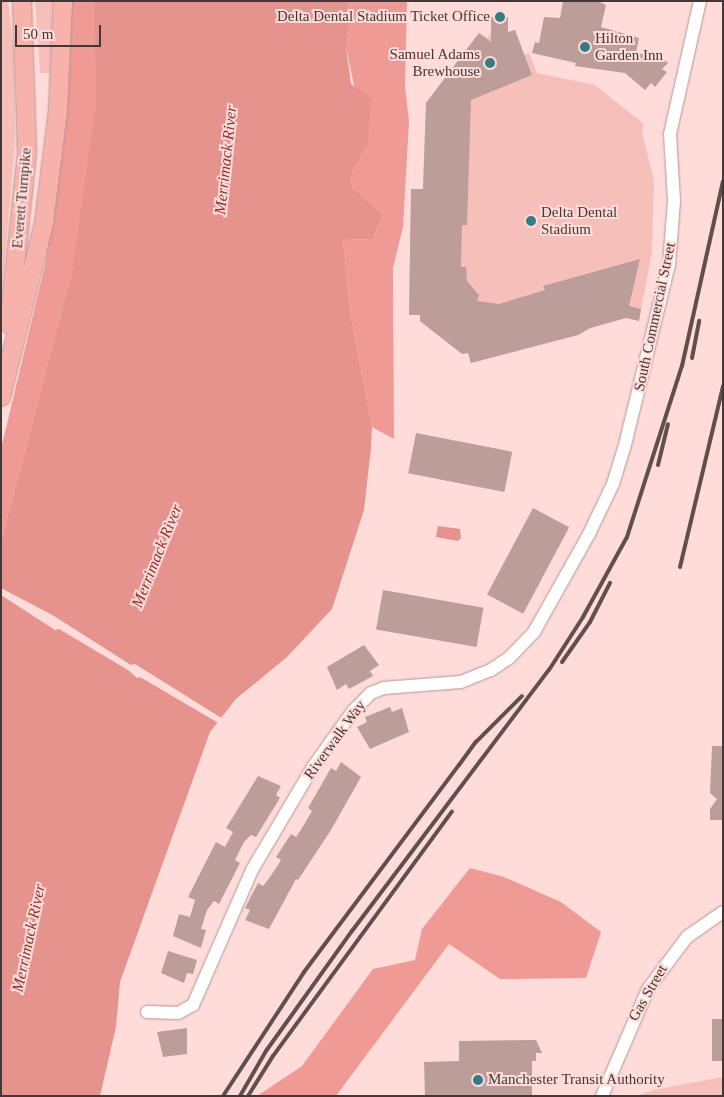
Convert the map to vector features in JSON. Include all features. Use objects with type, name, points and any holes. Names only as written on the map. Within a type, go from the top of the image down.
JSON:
[{"type":"highway","name":"Everett Turnpike","points":[[1,396],[27,152],[22,1]]},
{"type":"highway","points":[[1,396],[44,223],[58,110],[64,1]]},
{"type":"street","name":"South Commercial Street","points":[[613,484],[636,405],[669,265],[674,201],[670,134],[700,1]]},
{"type":"street","name":"Riverwalk Way","points":[[147,1012],[178,1013],[193,1005],[252,870],[313,767],[353,711],[371,693],[384,688],[461,682],[491,670],[509,658],[534,632],[590,534],[613,484]]},
{"type":"street","name":"Gas Street","points":[[602,1096],[648,989],[687,937],[723,912]]},
{"type":"shaded area","points":[[1,1],[8,1],[14,53],[15,145],[1,302]]},
{"type":"shaded area","points":[[35,1],[53,1],[50,73],[40,73]]},
{"type":"shaded area","points":[[72,1],[94,1],[96,102],[87,180],[72,271],[1,542],[1,449],[45,265],[64,136]]},
{"type":"shaded area","points":[[348,1],[407,1],[405,86],[409,121],[403,227],[393,268],[394,439],[372,427],[351,317],[343,240],[373,239],[383,215],[352,187],[351,174],[367,147],[346,47],[351,18]]},
{"type":"shaded area","name":"Delta Dental Stadium","points":[[491,17],[508,17],[508,32],[515,30],[524,55],[529,53],[537,73],[595,85],[644,124],[642,132],[654,181],[652,252],[639,321],[626,318],[591,328],[578,335],[471,363],[468,353],[462,354],[420,321],[420,315],[409,315],[411,189],[423,189],[426,103],[479,33],[487,38],[491,33]]},
{"type":"shaded area","points":[[470,868],[504,877],[561,902],[601,932],[586,978],[500,979],[449,944],[336,1096],[257,1096],[302,1066],[373,969],[415,960],[422,929]]},
{"type":"shaded area","points":[[723,1077],[723,1096],[637,1096],[653,1090]]},
{"type":"water","name":"Merrimack River","points":[[94,1],[348,1],[351,18],[346,47],[351,84],[372,99],[367,147],[351,174],[352,187],[383,215],[373,239],[343,240],[351,317],[372,427],[371,448],[364,510],[332,609],[287,657],[236,699],[210,732],[120,982],[116,1027],[100,1096],[1,1096],[1,542],[72,271],[96,102]]},
{"type":"water","points":[[438,526],[460,529],[461,538],[458,541],[436,537]]},
{"type":"pier","points":[[1,588],[54,616],[131,665],[135,664],[223,719],[220,724],[140,677],[137,678],[128,670],[59,629],[55,630],[1,595]]},
{"type":"building","name":"Hilton Garden Inn","points":[[563,1],[598,1],[606,5],[601,27],[639,38],[636,53],[650,55],[654,51],[668,63],[662,69],[667,72],[655,87],[651,83],[645,90],[625,73],[575,66],[576,63],[532,53],[535,42],[539,43],[544,17],[560,18]]},
{"type":"building","points":[[491,17],[508,17],[508,32],[515,30],[532,75],[471,100],[467,225],[462,225],[461,267],[466,267],[467,281],[479,295],[477,301],[499,304],[545,290],[543,286],[640,259],[629,306],[641,309],[639,321],[626,318],[590,328],[578,335],[471,363],[468,353],[462,354],[420,321],[420,315],[409,315],[411,189],[423,189],[426,103],[479,33],[491,42]]},
{"type":"building","points":[[416,433],[512,452],[504,492],[408,473]]},
{"type":"building","points":[[533,508],[569,527],[523,614],[487,595]]},
{"type":"building","points":[[383,590],[483,608],[477,647],[376,629]]},
{"type":"building","points":[[364,645],[379,665],[370,671],[373,676],[349,689],[346,684],[337,690],[327,667]]},
{"type":"building","points":[[390,707],[392,712],[402,708],[409,732],[370,749],[357,727],[367,722],[365,717]]},
{"type":"building","points":[[712,746],[723,746],[723,820],[710,820],[710,809],[717,799],[710,793]]},
{"type":"building","points":[[341,762],[361,777],[331,830],[298,880],[296,879],[269,929],[245,920],[250,910],[245,908],[258,883],[263,886],[270,877],[281,860],[276,857],[291,834],[296,837],[312,811],[308,808],[331,768],[336,771]]},
{"type":"building","points":[[258,776],[281,786],[276,795],[280,798],[256,837],[251,835],[244,842],[235,860],[240,863],[219,904],[214,901],[207,910],[201,929],[206,930],[201,948],[173,936],[179,914],[190,917],[195,900],[188,897],[216,842],[225,847],[233,832],[226,828]]},
{"type":"building","points":[[168,951],[197,960],[193,974],[187,973],[184,983],[161,973]]},
{"type":"building","points":[[712,1019],[723,1019],[723,1061],[712,1061]]},
{"type":"building","points":[[187,1028],[187,1054],[163,1057],[157,1032]]},
{"type":"building","name":"Manchester Transit Authority","points":[[536,1040],[542,1053],[536,1053],[536,1061],[532,1061],[532,1096],[425,1096],[424,1062],[459,1061],[459,1041]]},
{"type":"railway","points":[[240,1096],[266,1051],[352,931],[549,670],[583,617],[627,537],[682,366],[723,181]]},
{"type":"railway","points":[[692,358],[699,321]]},
{"type":"railway","points":[[680,567],[723,386]]},
{"type":"railway","points":[[658,465],[668,424]]},
{"type":"railway","points":[[562,662],[590,622],[610,583]]},
{"type":"railway","points":[[223,1096],[304,972],[476,742],[522,696]]},
{"type":"railway","points":[[248,1096],[273,1056],[452,811]]},
{"type":"place","name":"Delta Dental Stadium Ticket Office","points":[[500,17]]},
{"type":"place","name":"Hilton Garden Inn","points":[[585,47]]},
{"type":"place","name":"Samuel Adams Brewhouse","points":[[490,63]]},
{"type":"place","name":"Delta Dental Stadium","points":[[531,221]]},
{"type":"place","name":"Manchester Transit Authority","points":[[478,1080]]}]
